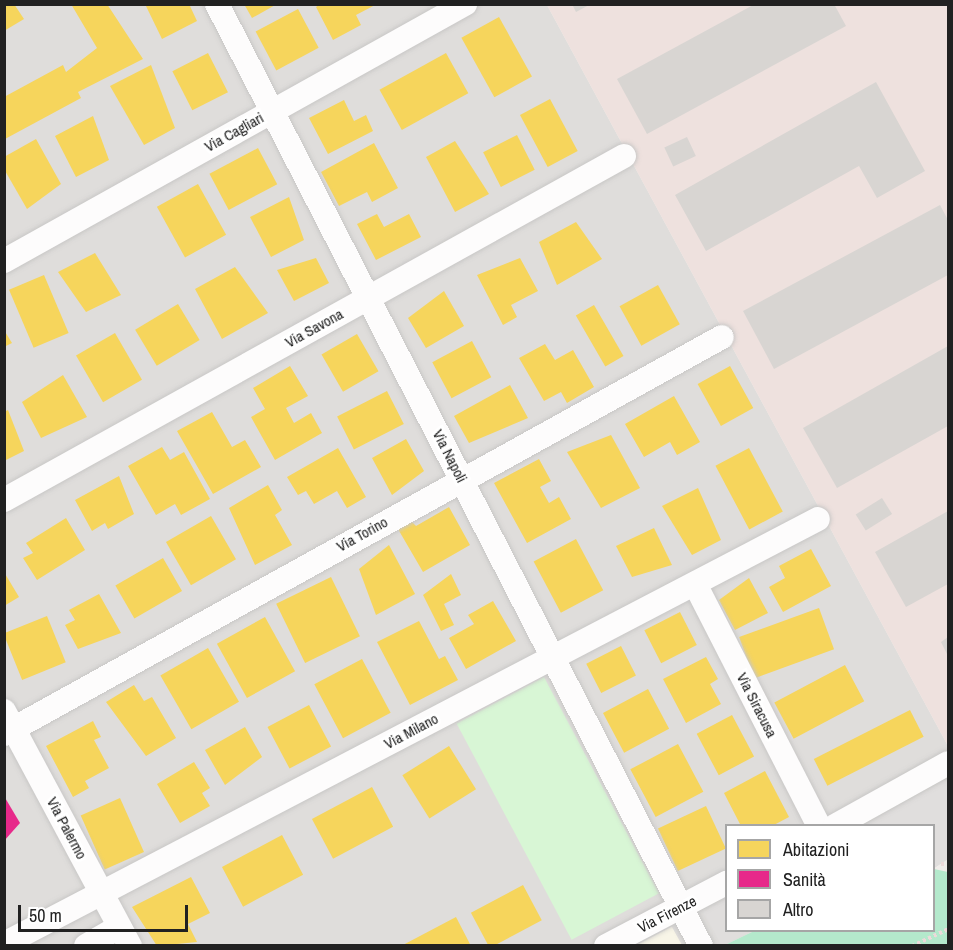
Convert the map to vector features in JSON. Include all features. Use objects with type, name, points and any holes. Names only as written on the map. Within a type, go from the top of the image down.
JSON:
[{"type":"street","name":"Via Napoli","points":[[217,4],[701,945]]},
{"type":"street","name":"Via Cagliari","points":[[4,261],[465,4]]},
{"type":"street","name":"Via Savona","points":[[4,500],[624,156]]},
{"type":"street","name":"Via Torino","points":[[8,725],[722,337]]},
{"type":"street","name":"Via Milano","points":[[4,944],[818,519]]},
{"type":"street","name":"Via Siracusa","points":[[694,584],[818,824]]},
{"type":"street","name":"Via Palermo","points":[[8,725],[124,936]]},
{"type":"street","points":[[838,824],[948,763]]},
{"type":"street","name":"Via Firenze","points":[[606,945],[725,884]]},
{"type":"street","points":[[86,945],[124,936]]},
{"type":"path","points":[[941,864],[948,864]]},
{"type":"path","points":[[912,945],[948,929]]},
{"type":"shaded area","points":[[5,5],[547,5],[948,746],[948,859],[935,867],[935,824],[725,824],[725,932],[752,932],[725,945],[5,946]]},
{"type":"shaded area","points":[[547,5],[948,5],[948,746]]},
{"type":"shaded area","points":[[948,779],[948,859],[935,867],[935,824],[864,824]]},
{"type":"shaded area","points":[[725,900],[725,932],[752,932],[721,945],[703,912]]},
{"type":"shaded area","points":[[671,927],[682,945],[637,945]]},
{"type":"green space","points":[[544,677],[659,893],[572,940],[457,723]]},
{"type":"green space","points":[[935,869],[948,872],[948,945],[725,945],[752,932],[935,932]]},
{"type":"building: Abitazioni","points":[[4,4],[14,4],[24,19],[4,31]]},
{"type":"building: Abitazioni","points":[[71,4],[107,4],[143,59],[78,92],[81,98],[5,139],[4,145],[4,97],[63,65],[66,72],[97,48]]},
{"type":"building: Abitazioni","points":[[145,4],[189,4],[197,21],[162,39]]},
{"type":"building: Abitazioni","points":[[244,4],[277,4],[252,18]]},
{"type":"building: Abitazioni","points":[[320,4],[377,4],[356,15],[361,25],[333,40],[316,7]]},
{"type":"building: Abitazioni","points":[[298,9],[319,48],[276,70],[256,32]]},
{"type":"building: Abitazioni","points":[[499,17],[532,76],[494,97],[461,38]]},
{"type":"building: Abitazioni","points":[[208,53],[228,92],[192,110],[172,71]]},
{"type":"building: Abitazioni","points":[[446,53],[468,93],[402,130],[380,90]]},
{"type":"building: Abitazioni","points":[[151,65],[175,128],[144,145],[110,86]]},
{"type":"building: Abitazioni","points":[[550,99],[578,151],[548,167],[520,115]]},
{"type":"building: Abitazioni","points":[[344,100],[354,121],[366,115],[373,131],[328,154],[309,118]]},
{"type":"building: Abitazioni","points":[[93,116],[109,160],[76,177],[55,136]]},
{"type":"building: Abitazioni","points":[[517,135],[535,170],[501,187],[483,152]]},
{"type":"building: Abitazioni","points":[[36,139],[61,184],[27,209],[4,169],[4,157]]},
{"type":"building: Abitazioni","points":[[455,141],[489,194],[455,212],[426,157]]},
{"type":"building: Abitazioni","points":[[374,143],[398,188],[372,202],[367,192],[339,206],[321,172]]},
{"type":"building: Abitazioni","points":[[258,148],[277,184],[229,210],[209,174]]},
{"type":"building: Abitazioni","points":[[198,184],[226,235],[185,258],[157,207]]},
{"type":"building: Abitazioni","points":[[289,197],[304,240],[271,257],[250,217]]},
{"type":"building: Abitazioni","points":[[377,214],[384,227],[409,214],[421,237],[376,260],[357,224]]},
{"type":"building: Abitazioni","points":[[576,222],[602,259],[557,285],[539,242]]},
{"type":"building: Abitazioni","points":[[95,253],[121,295],[86,312],[58,272]]},
{"type":"building: Abitazioni","points":[[316,258],[329,283],[294,301],[277,270]]},
{"type":"building: Abitazioni","points":[[520,258],[538,291],[511,305],[517,317],[503,325],[477,275]]},
{"type":"building: Abitazioni","points":[[235,267],[268,313],[222,339],[195,289]]},
{"type":"building: Abitazioni","points":[[44,275],[69,333],[34,348],[9,290]]},
{"type":"building: Abitazioni","points":[[658,285],[680,324],[641,346],[620,306]]},
{"type":"building: Abitazioni","points":[[444,291],[464,326],[426,348],[408,318]]},
{"type":"building: Abitazioni","points":[[178,304],[200,340],[157,366],[135,330]]},
{"type":"building: Abitazioni","points":[[594,305],[624,356],[605,367],[576,316]]},
{"type":"building: Abitazioni","points":[[4,330],[12,343],[4,347]]},
{"type":"building: Abitazioni","points":[[115,333],[142,380],[103,402],[76,356]]},
{"type":"building: Abitazioni","points":[[357,334],[378,371],[343,392],[321,354]]},
{"type":"building: Abitazioni","points":[[472,341],[491,377],[452,398],[432,362]]},
{"type":"building: Abitazioni","points":[[545,344],[555,360],[573,350],[594,387],[567,403],[561,392],[544,401],[519,358]]},
{"type":"building: Abitazioni","points":[[290,366],[308,396],[286,408],[294,423],[311,413],[322,433],[275,460],[251,417],[265,409],[253,388]]},
{"type":"building: Abitazioni","points":[[730,366],[753,408],[721,426],[698,384]]},
{"type":"building: Abitazioni","points":[[63,375],[87,417],[41,438],[22,402]]},
{"type":"building: Abitazioni","points":[[510,385],[528,418],[469,443],[454,416]]},
{"type":"building: Abitazioni","points":[[387,391],[404,424],[354,449],[337,416]]},
{"type":"building: Abitazioni","points":[[674,396],[700,442],[677,455],[670,442],[644,457],[625,424]]},
{"type":"building: Abitazioni","points":[[8,410],[24,451],[4,461],[4,412]]},
{"type":"building: Abitazioni","points":[[212,412],[232,447],[245,440],[261,467],[213,494],[177,431]]},
{"type":"building: Abitazioni","points":[[611,435],[640,488],[601,508],[567,452]]},
{"type":"building: Abitazioni","points":[[406,439],[424,471],[392,495],[372,458]]},
{"type":"building: Abitazioni","points":[[162,447],[170,460],[184,452],[210,499],[181,515],[175,504],[156,515],[128,466]]},
{"type":"building: Abitazioni","points":[[338,448],[366,497],[347,508],[337,491],[314,504],[306,491],[298,495],[287,477]]},
{"type":"building: Abitazioni","points":[[749,448],[783,512],[749,529],[715,466]]},
{"type":"building: Abitazioni","points":[[539,459],[551,481],[540,487],[549,503],[559,497],[571,519],[527,543],[494,483]]},
{"type":"building: Abitazioni","points":[[119,476],[134,514],[108,529],[105,523],[92,531],[75,500]]},
{"type":"building: Abitazioni","points":[[268,485],[282,510],[275,515],[292,545],[255,565],[229,508]]},
{"type":"building: Abitazioni","points":[[698,488],[721,540],[692,555],[662,506]]},
{"type":"building: Abitazioni","points":[[449,507],[470,545],[423,572],[398,529],[412,522],[416,526]]},
{"type":"building: Abitazioni","points":[[211,516],[236,559],[191,585],[166,542]]},
{"type":"building: Abitazioni","points":[[66,518],[85,550],[37,580],[23,558],[33,553],[26,543]]},
{"type":"building: Abitazioni","points":[[654,528],[672,565],[632,577],[616,546]]},
{"type":"building: Abitazioni","points":[[576,539],[603,590],[561,613],[534,562]]},
{"type":"building: Abitazioni","points":[[389,545],[415,594],[376,615],[359,569]]},
{"type":"building: Abitazioni","points":[[811,549],[831,586],[783,612],[769,587],[785,578],[779,566]]},
{"type":"building: Abitazioni","points":[[163,558],[182,591],[134,618],[115,586]]},
{"type":"building: Abitazioni","points":[[4,572],[19,597],[4,606]]},
{"type":"building: Abitazioni","points":[[451,574],[461,595],[444,604],[454,625],[441,631],[423,595]]},
{"type":"building: Abitazioni","points":[[331,577],[360,636],[305,663],[276,604]]},
{"type":"building: Abitazioni","points":[[749,578],[768,613],[735,630],[719,600]]},
{"type":"building: Abitazioni","points":[[99,594],[121,633],[78,649],[65,625],[75,620],[69,610]]},
{"type":"building: Abitazioni","points":[[493,601],[516,641],[466,669],[449,638],[474,624],[468,615]]},
{"type":"building: Abitazioni","points":[[819,608],[834,649],[754,678],[739,637]]},
{"type":"building: Abitazioni","points":[[680,612],[697,645],[661,663],[644,630]]},
{"type":"building: Abitazioni","points":[[47,616],[66,662],[22,680],[4,633]]},
{"type":"building: Abitazioni","points":[[265,617],[295,671],[247,698],[217,644]]},
{"type":"building: Abitazioni","points":[[419,621],[439,659],[445,656],[458,680],[410,705],[377,642]]},
{"type":"building: Abitazioni","points":[[621,646],[636,675],[601,693],[586,664]]},
{"type":"building: Abitazioni","points":[[208,648],[239,702],[191,729],[160,676]]},
{"type":"building: Abitazioni","points":[[706,657],[718,679],[710,684],[721,704],[686,723],[663,679]]},
{"type":"building: Abitazioni","points":[[362,659],[391,713],[343,738],[314,684]]},
{"type":"building: Abitazioni","points":[[845,665],[864,701],[794,739],[774,703]]},
{"type":"building: Abitazioni","points":[[134,685],[144,701],[152,697],[176,738],[146,756],[106,702]]},
{"type":"building: Abitazioni","points":[[648,689],[669,729],[624,753],[603,713]]},
{"type":"building: Abitazioni","points":[[309,705],[331,746],[290,769],[268,727]]},
{"type":"building: Abitazioni","points":[[910,710],[924,737],[827,786],[814,759]]},
{"type":"building: Abitazioni","points":[[732,715],[754,756],[719,775],[697,734]]},
{"type":"building: Abitazioni","points":[[93,721],[101,737],[94,740],[109,768],[85,781],[89,788],[73,797],[46,746]]},
{"type":"building: Abitazioni","points":[[245,727],[262,757],[225,785],[205,750]]},
{"type":"building: Abitazioni","points":[[678,744],[703,792],[656,817],[630,769]]},
{"type":"building: Abitazioni","points":[[449,746],[476,789],[429,818],[402,775]]},
{"type":"building: Abitazioni","points":[[194,762],[210,788],[202,793],[210,806],[180,823],[157,784]]},
{"type":"building: Abitazioni","points":[[765,771],[789,817],[776,824],[740,824],[724,793]]},
{"type":"building: Abitazioni","points":[[372,787],[393,827],[333,859],[312,819]]},
{"type":"building: Abitazioni","points":[[120,798],[144,852],[105,869],[81,815]]},
{"type":"building: Abitazioni","points":[[706,806],[725,849],[678,871],[658,828]]},
{"type":"building: Abitazioni","points":[[282,835],[303,875],[243,907],[222,867]]},
{"type":"building: Abitazioni","points":[[191,877],[210,913],[188,924],[197,942],[157,946],[132,907]]},
{"type":"building: Abitazioni","points":[[523,885],[542,920],[493,946],[489,946],[471,913]]},
{"type":"building: Abitazioni","points":[[456,917],[471,946],[401,946]]},
{"type":"building: Sanità","points":[[4,796],[20,823],[4,841]]},
{"type":"building: Altro","points":[[572,4],[591,4],[576,12]]},
{"type":"building: Altro","points":[[755,4],[834,4],[846,26],[647,134],[617,79]]},
{"type":"building: Altro","points":[[876,82],[925,171],[877,198],[859,166],[706,251],[675,195]]},
{"type":"building: Altro","points":[[687,137],[696,156],[673,167],[664,148]]},
{"type":"building: Altro","points":[[940,205],[948,220],[948,275],[774,369],[743,311]]},
{"type":"building: Altro","points":[[948,346],[948,426],[837,488],[803,428]]},
{"type":"building: Altro","points":[[882,498],[892,514],[866,531],[856,514]]},
{"type":"building: Altro","points":[[948,511],[948,584],[906,607],[875,552]]},
{"type":"building: Altro","points":[[948,637],[948,656],[941,642]]}]
